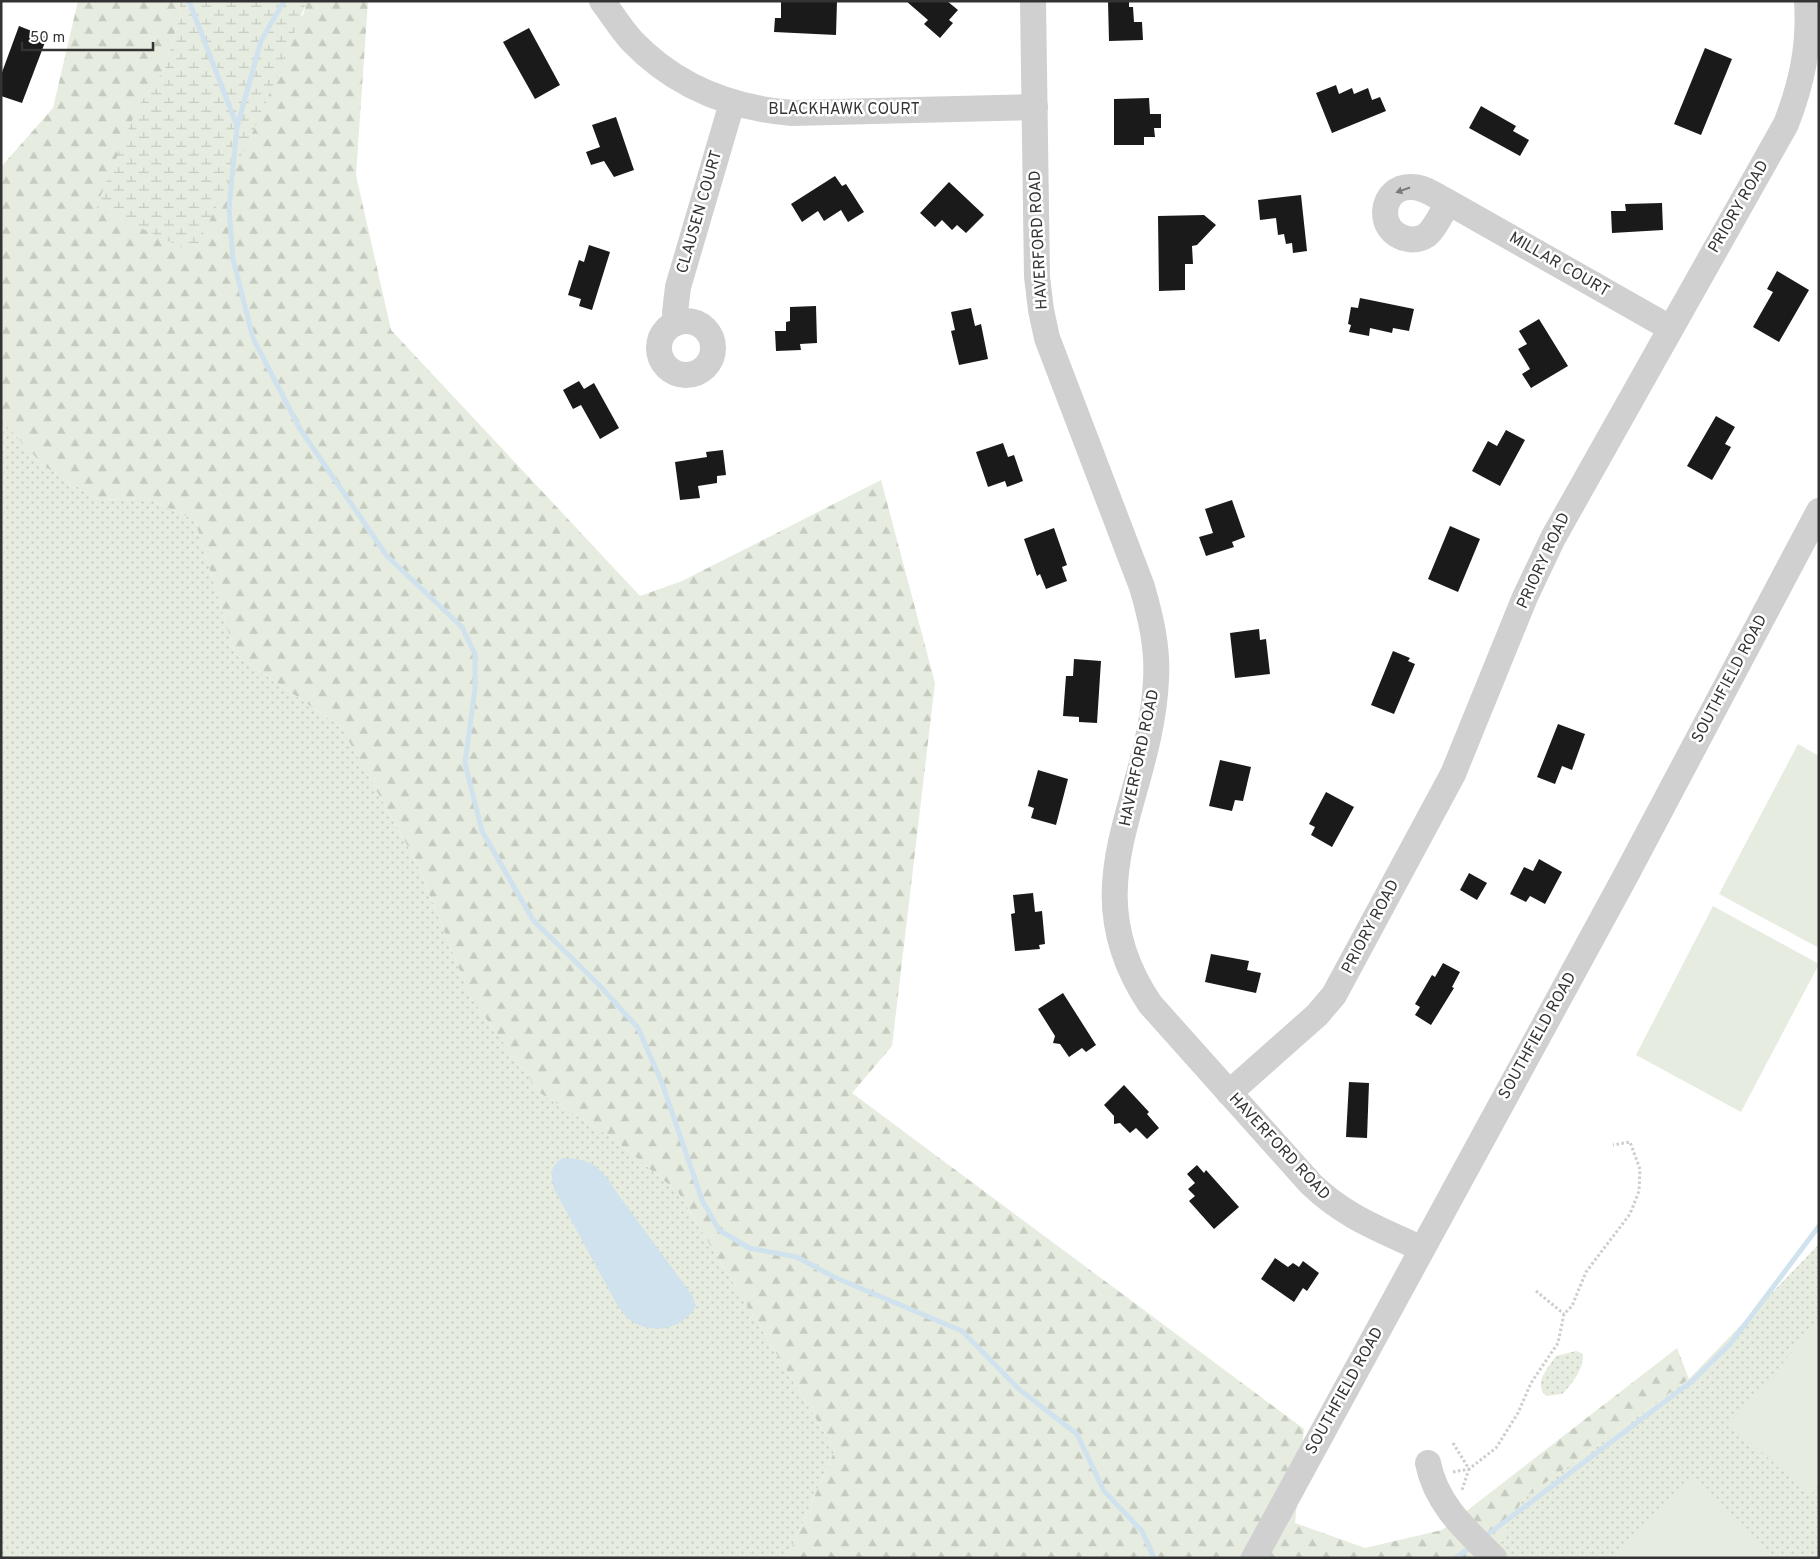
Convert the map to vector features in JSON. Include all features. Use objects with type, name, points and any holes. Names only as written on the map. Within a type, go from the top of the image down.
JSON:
[{"type":"street","name":"BLACKHAWK COURT","points":[[602,1],[631,40],[653,60],[698,90],[732,103],[763,111],[792,113],[1035,107]]},
{"type":"street","name":"HAVERFORD ROAD","points":[[1033,1],[1037,277],[1041,310],[1050,348],[1142,587],[1151,620],[1156,650],[1153,714],[1115,869],[1113,899],[1122,953],[1150,1004],[1329,1201],[1351,1216],[1422,1249]]},
{"type":"street","name":"PRIORY ROAD","points":[[1229,1093],[1318,1015],[1343,980],[1453,774],[1525,597],[1553,538],[1786,124],[1798,93],[1806,57],[1809,24],[1808,1]]},
{"type":"street","name":"CLAUSEN COURT","points":[[676,323],[675,312],[678,287],[732,103]]},
{"type":"street","name":"MILLAR COURT","points":[[1448,202],[1670,328]]},
{"type":"street","name":"SOUTHFIELD ROAD","points":[[1254,1558],[1625,877],[1819,511]]},
{"type":"street","points":[[1429,1470],[1440,1500],[1494,1558]]},
{"type":"path","points":[[1429,1470],[1469,1469],[1496,1448],[1518,1413],[1531,1383],[1558,1343],[1564,1314],[1572,1306],[1586,1272],[1630,1214],[1639,1191],[1640,1169],[1630,1142],[1613,1144]]},
{"type":"path","points":[[1536,1291],[1564,1314]]},
{"type":"path","points":[[1452,1443],[1469,1469],[1458,1521]]},
{"type":"green space","points":[[78,1],[179,1],[181,14],[164,70],[138,106],[303,15],[307,1],[368,1],[356,175],[391,330],[640,596],[682,581],[881,480],[935,683],[892,1046],[852,1093],[1304,1429],[1295,1523],[1365,1548],[1442,1530],[1677,1348],[1689,1379],[1523,1499],[1490,1558],[787,1558],[835,1450],[678,1192],[611,1137],[540,1093],[471,998],[416,861],[341,727],[235,654],[195,520],[146,498],[99,500],[44,466],[1,420],[1,167],[53,108]]},
{"type":"green space","points":[[179,1],[307,1],[260,117],[194,253],[96,207],[138,106],[164,70],[181,14]]},
{"type":"green space","points":[[1,420],[44,466],[99,500],[146,498],[195,520],[235,654],[341,727],[416,861],[471,998],[540,1093],[611,1137],[678,1192],[835,1450],[787,1558],[1,1558]]},
{"type":"green space","points":[[1798,744],[1819,756],[1819,948],[1719,894]]},
{"type":"green space","points":[[1713,906],[1819,964],[1741,1112],[1636,1055]]},
{"type":"green space","points":[[1819,1244],[1819,1558],[1490,1558],[1523,1499],[1689,1379]]},
{"type":"green space","points":[[1819,1321],[1819,1485],[1810,1495],[1730,1424]]},
{"type":"green space","points":[[1576,1351],[1583,1354],[1582,1365],[1570,1386],[1562,1394],[1546,1396],[1542,1391],[1541,1381],[1549,1365],[1556,1356]]},
{"type":"green space","points":[[1689,1478],[1766,1552],[1760,1558],[1610,1558]]},
{"type":"water","points":[[563,1158],[582,1160],[596,1166],[607,1177],[692,1295],[696,1306],[683,1320],[667,1328],[648,1328],[630,1320],[619,1308],[554,1189],[552,1180],[553,1168]]},
{"type":"building","points":[[781,1],[837,1],[836,35],[774,32],[775,18],[781,18]]},
{"type":"building","points":[[906,1],[947,1],[958,10],[949,20],[953,23],[940,38],[924,24],[928,20]]},
{"type":"building","points":[[1108,1],[1129,1],[1129,7],[1133,7],[1134,22],[1142,22],[1143,40],[1109,41]]},
{"type":"building","points":[[19,26],[47,37],[22,103],[1,96],[1,75]]},
{"type":"building","points":[[529,28],[560,85],[535,99],[503,42]]},
{"type":"building","points":[[1705,48],[1732,59],[1701,135],[1674,124]]},
{"type":"building","points":[[1336,85],[1339,94],[1352,88],[1354,94],[1368,88],[1372,100],[1380,97],[1386,111],[1332,133],[1316,93]]},
{"type":"building","points":[[1149,98],[1150,114],[1161,114],[1161,128],[1154,128],[1155,137],[1144,137],[1144,145],[1114,145],[1114,99]]},
{"type":"building","points":[[1481,106],[1516,126],[1513,131],[1529,140],[1520,156],[1469,128]]},
{"type":"building","points":[[616,117],[634,170],[614,177],[604,161],[591,165],[586,152],[600,147],[592,125]]},
{"type":"building","points":[[835,176],[842,186],[846,184],[864,212],[848,222],[841,210],[824,221],[818,211],[802,222],[791,204]]},
{"type":"building","points":[[949,182],[984,215],[966,233],[957,225],[952,230],[942,220],[935,227],[920,213]]},
{"type":"building","points":[[1301,195],[1307,251],[1293,253],[1292,243],[1286,244],[1284,234],[1278,235],[1276,218],[1260,220],[1258,200]]},
{"type":"building","points":[[1662,203],[1663,230],[1612,233],[1611,211],[1626,211],[1625,204]]},
{"type":"building","points":[[1204,215],[1216,225],[1197,245],[1192,246],[1193,264],[1185,264],[1185,290],[1159,291],[1158,216]]},
{"type":"building","points":[[589,245],[610,252],[592,310],[579,306],[581,299],[568,295],[579,260],[584,262]]},
{"type":"building","points":[[1777,271],[1809,290],[1779,342],[1753,327],[1773,292],[1767,289]]},
{"type":"building","points":[[1360,298],[1414,309],[1409,331],[1393,328],[1392,333],[1370,328],[1369,336],[1349,332],[1351,325],[1348,324],[1351,307],[1358,308]]},
{"type":"building","points":[[816,306],[817,343],[800,344],[801,350],[776,351],[775,331],[786,331],[786,322],[790,321],[790,307]]},
{"type":"building","points":[[971,308],[975,326],[981,324],[988,359],[959,365],[951,331],[955,330],[951,312]]},
{"type":"building","points":[[1539,319],[1568,366],[1531,388],[1522,374],[1530,369],[1518,349],[1527,344],[1519,331]]},
{"type":"building","points":[[579,381],[584,389],[594,383],[619,428],[600,439],[581,405],[573,409],[563,390]]},
{"type":"building","points":[[1716,416],[1735,427],[1725,444],[1731,447],[1712,480],[1687,466]]},
{"type":"building","points":[[1506,430],[1525,440],[1500,486],[1472,471],[1488,441],[1497,446]]},
{"type":"building","points":[[1003,443],[1008,457],[1014,455],[1023,481],[1007,487],[1005,481],[988,487],[976,452]]},
{"type":"building","points":[[723,450],[726,475],[717,476],[717,483],[698,486],[700,498],[680,500],[675,462],[707,457],[706,452]]},
{"type":"building","points":[[1232,500],[1245,537],[1232,542],[1234,547],[1206,556],[1199,537],[1213,533],[1205,509]]},
{"type":"building","points":[[1450,526],[1480,539],[1458,592],[1428,579]]},
{"type":"building","points":[[1054,528],[1067,565],[1062,567],[1067,581],[1046,589],[1040,574],[1037,576],[1024,539]]},
{"type":"building","points":[[1259,629],[1260,640],[1266,639],[1270,674],[1235,678],[1230,633]]},
{"type":"building","points":[[1393,651],[1410,658],[1408,661],[1415,664],[1394,714],[1371,705]]},
{"type":"building","points":[[1074,659],[1101,661],[1097,723],[1079,722],[1079,717],[1063,716],[1066,676],[1073,676]]},
{"type":"building","points":[[1558,724],[1585,734],[1572,770],[1562,766],[1555,784],[1537,777]]},
{"type":"building","points":[[1220,760],[1251,767],[1243,801],[1235,800],[1232,811],[1209,806]]},
{"type":"building","points":[[1038,770],[1068,779],[1056,825],[1031,818],[1034,808],[1028,806]]},
{"type":"building","points":[[1326,792],[1354,807],[1332,847],[1311,835],[1315,827],[1309,824]]},
{"type":"building","points":[[1539,859],[1562,872],[1545,904],[1530,896],[1526,902],[1510,894],[1524,867],[1533,871]]},
{"type":"building","points":[[1469,873],[1487,883],[1477,900],[1460,890]]},
{"type":"building","points":[[1033,893],[1035,912],[1042,911],[1045,944],[1039,945],[1040,949],[1015,951],[1011,914],[1015,913],[1013,895]]},
{"type":"building","points":[[1211,954],[1249,961],[1247,970],[1261,973],[1256,993],[1205,982]]},
{"type":"building","points":[[1443,963],[1460,972],[1452,987],[1454,988],[1431,1025],[1415,1015],[1420,1007],[1415,1004],[1432,975],[1435,977]]},
{"type":"building","points":[[1063,993],[1096,1045],[1086,1052],[1082,1048],[1069,1057],[1060,1044],[1053,1043],[1055,1036],[1038,1009]]},
{"type":"building","points":[[1349,1082],[1369,1083],[1367,1138],[1346,1137]]},
{"type":"building","points":[[1124,1085],[1149,1112],[1147,1114],[1159,1128],[1147,1139],[1136,1128],[1130,1133],[1120,1123],[1114,1124],[1114,1116],[1104,1105]]},
{"type":"building","points":[[1197,1165],[1204,1173],[1206,1170],[1239,1207],[1214,1229],[1189,1201],[1195,1196],[1188,1189],[1195,1183],[1187,1174]]},
{"type":"building","points":[[1275,1258],[1288,1267],[1293,1263],[1299,1267],[1303,1261],[1319,1273],[1307,1291],[1303,1288],[1294,1302],[1261,1279]]},
{"type":"waterway","points":[[189,1],[237,126]]},
{"type":"waterway","points":[[284,1],[261,41],[237,127],[229,209],[233,259],[253,338],[300,429],[387,556],[462,627],[475,654],[475,689],[465,763],[482,831],[533,920],[600,986],[638,1028],[662,1083],[702,1200],[719,1230],[749,1248],[797,1257],[834,1277],[962,1331],[1020,1390],[1077,1434],[1104,1491],[1142,1531],[1154,1558]]},
{"type":"waterway","points":[[1483,1538],[1691,1382],[1731,1343],[1819,1226]]},
{"type":"waterway","points":[[1456,1558],[1472,1546]]}]
